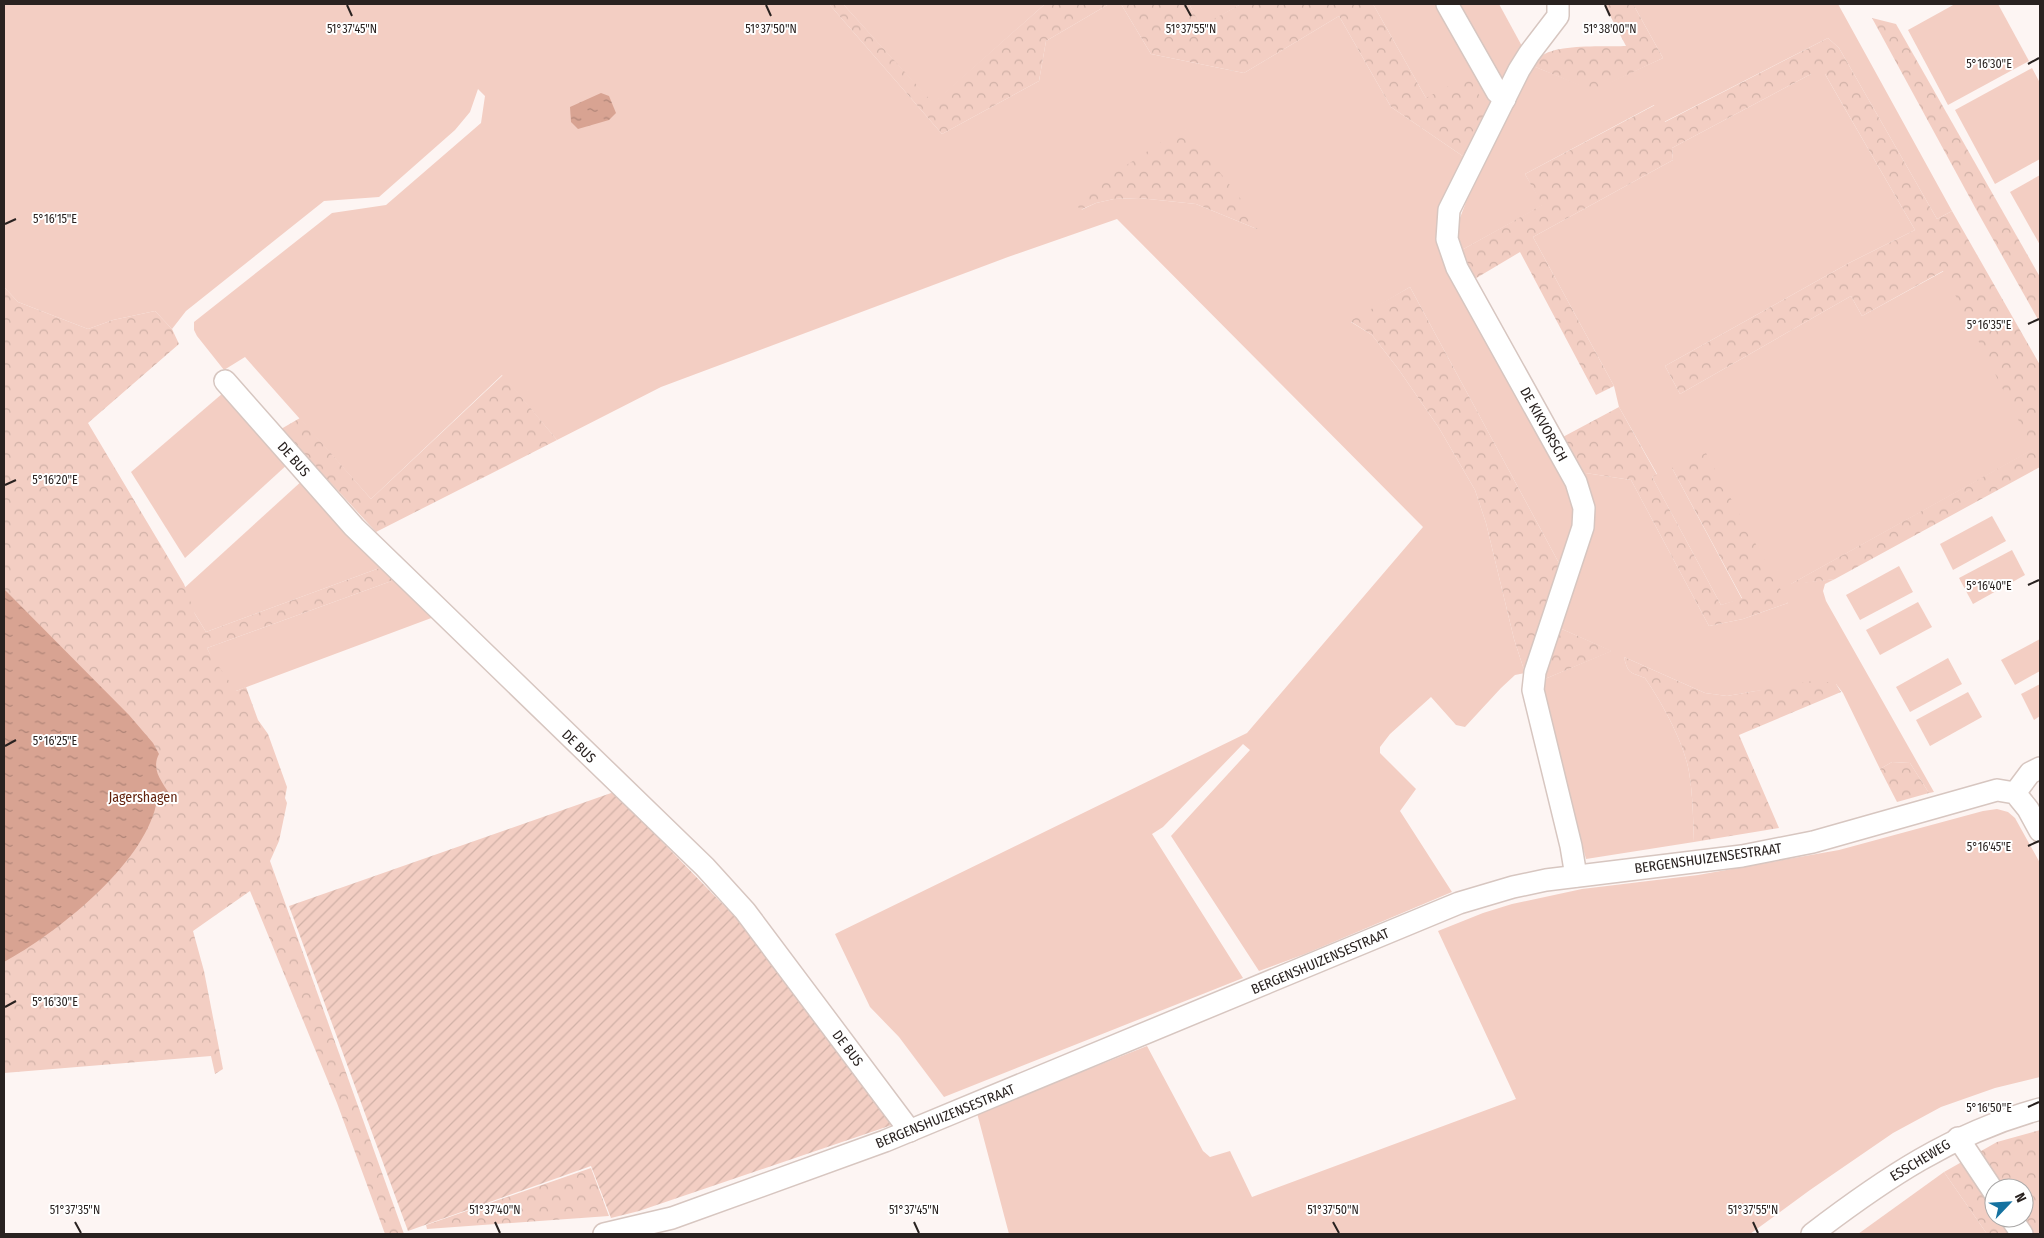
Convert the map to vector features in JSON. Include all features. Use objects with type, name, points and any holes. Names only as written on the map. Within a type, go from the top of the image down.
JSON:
[{"type":"street","points":[[1447,4],[1497,92],[1505,99]]},
{"type":"street","name":"DE KIKVORSCH","points":[[1558,4],[1558,16],[1529,54],[1460,184],[1448,210],[1447,239],[1457,268],[1576,482],[1584,508],[1581,535],[1535,672],[1533,690],[1571,846],[1576,876]]},
{"type":"street","name":"DE BUS","points":[[225,381],[354,527],[704,867],[745,911],[910,1131]]},
{"type":"street","points":[[2040,768],[2030,774],[2015,794],[2028,809],[2040,831]]},
{"type":"street","name":"BERGENSHUIZENSESTRAAT","points":[[604,1234],[672,1218],[910,1131],[1459,903],[1513,886],[1576,876],[1742,856],[1813,842],[1903,818],[1984,792],[1997,790],[2015,794]]},
{"type":"street","name":"ESSCHEWEG","points":[[1812,1234],[1894,1175],[1958,1138],[2040,1108]]},
{"type":"street","points":[[1958,1138],[1985,1178]]},
{"type":"green space","points":[[4,4],[829,4],[942,134],[1039,81],[1046,41],[1109,4],[1121,4],[1151,54],[1244,73],[1339,16],[1391,107],[1467,159],[1437,219],[1438,232],[1578,498],[1578,517],[1560,565],[1410,287],[1351,322],[1372,335],[1399,370],[1439,428],[1475,490],[1486,523],[1514,639],[1525,673],[1515,675],[1465,727],[1456,725],[1431,697],[1390,734],[1380,747],[1380,753],[1416,789],[1400,811],[1452,892],[1305,954],[1259,971],[1171,836],[1250,750],[1243,744],[1163,827],[1152,834],[1243,978],[944,1097],[899,1037],[870,1007],[835,934],[1247,733],[1423,527],[1117,219],[1008,257],[661,387],[557,440],[502,375],[371,499],[245,357],[224,370],[197,336],[194,330],[194,322],[332,213],[386,205],[481,123],[485,96],[478,89],[470,112],[455,130],[379,197],[324,201],[186,311],[172,329],[155,311],[113,320],[88,329],[18,302],[4,287]],"holes":[[[1184,128],[1257,229],[1196,204],[1139,198],[1114,199],[1096,203],[1081,210]]]},
{"type":"green space","points":[[829,4],[843,4],[933,103],[1045,4],[1109,4],[1046,41],[1039,81],[942,134]]},
{"type":"green space","points":[[843,4],[1045,4],[933,104]]},
{"type":"green space","points":[[1121,4],[1189,4],[1201,26],[1241,4],[1373,4],[1426,98],[1469,75],[1490,116],[1467,159],[1391,107],[1339,16],[1244,73],[1151,54]]},
{"type":"green space","points":[[1189,4],[1241,4],[1201,27]]},
{"type":"green space","points":[[1373,4],[1499,4],[1523,48],[1490,116],[1426,98]]},
{"type":"green space","points":[[1604,4],[1633,4],[1663,58],[1593,91],[1533,66],[1540,57],[1557,50],[1581,47],[1626,46]]},
{"type":"green space","points":[[1633,4],[1838,4],[1952,211],[1937,219],[1839,48],[1828,38],[1664,122],[1654,105],[1525,174],[1543,205],[1460,251],[1455,231],[1466,202],[1533,66],[1593,90],[1663,58]]},
{"type":"green space","points":[[1955,4],[1998,4],[2029,61],[1948,105],[1908,30]]},
{"type":"green space","points":[[1872,18],[1896,24],[2040,277],[2040,323],[1977,211]]},
{"type":"green space","points":[[1828,38],[1839,48],[1937,219],[1952,211],[2040,365],[2040,467],[1835,579],[1789,585],[2033,449],[1943,271],[1862,316],[1851,296],[1680,394],[1665,366],[1849,263],[1915,230],[1825,74],[1811,74],[1672,148],[1673,160],[1533,237],[1614,386],[1596,395],[1520,252],[1473,280],[1460,251],[1542,205],[1525,174],[1655,105],[1665,122]]},
{"type":"green space","points":[[2032,68],[2040,83],[2040,159],[1995,184],[1955,110]]},
{"type":"green space","points":[[1811,74],[1825,74],[1915,230],[1849,263],[1665,366],[1680,394],[1851,296],[1862,316],[1944,271],[2034,449],[1791,584],[1835,579],[1825,584],[1823,591],[1826,601],[1934,792],[1929,793],[1910,763],[1892,762],[1880,769],[1843,693],[1836,684],[1756,691],[1727,696],[1705,693],[1624,657],[1628,670],[1645,678],[1652,688],[1672,723],[1682,748],[1690,781],[1694,842],[1586,859],[1539,691],[1540,681],[1611,651],[1555,626],[1591,511],[1579,472],[1631,480],[1709,626],[1743,619],[1788,603],[1672,468],[1742,599],[1721,605],[1652,477],[1657,474],[1619,407],[1614,386],[1533,237],[1673,160],[1672,148]]},
{"type":"green space","points":[[1184,127],[1259,222],[1257,229],[1196,204],[1139,198],[1114,199],[1096,203],[1080,210],[1074,200]]},
{"type":"green space","points":[[2040,175],[2040,245],[2010,192]]},
{"type":"green space","name":"Jagershagen","points":[[4,287],[18,302],[88,329],[113,320],[155,311],[172,329],[179,344],[88,423],[184,584],[195,614],[206,632],[385,566],[397,579],[207,648],[236,691],[246,687],[258,720],[268,734],[287,787],[285,798],[287,803],[279,841],[270,861],[404,1234],[385,1234],[337,1103],[250,891],[193,931],[204,971],[223,1069],[215,1074],[211,1056],[4,1073]]},
{"type":"green space","points":[[1410,287],[1560,565],[1525,673],[1514,639],[1486,523],[1475,490],[1439,428],[1399,370],[1372,335],[1350,321]]},
{"type":"green space","points":[[503,375],[557,440],[376,532],[281,429],[300,418],[371,499]]},
{"type":"green space","points":[[223,393],[289,463],[185,558],[131,472]]},
{"type":"green space","points":[[1619,407],[1657,475],[1652,477],[1721,605],[1742,598],[1672,468],[1706,453],[1788,603],[1743,619],[1709,626],[1631,480],[1579,472],[1561,438]]},
{"type":"green space","points":[[304,479],[385,566],[206,632],[181,591]]},
{"type":"green space","points":[[1992,516],[2006,541],[1953,570],[1940,544]]},
{"type":"green space","points":[[2012,550],[2025,575],[1973,604],[1959,578]]},
{"type":"green space","points":[[1899,566],[1913,592],[1860,620],[1846,595]]},
{"type":"green space","points":[[397,579],[434,617],[228,694],[207,648]]},
{"type":"green space","points":[[1918,602],[1932,627],[1880,655],[1866,630]]},
{"type":"green space","points":[[1555,626],[1612,651],[1540,681]]},
{"type":"green space","points":[[2040,639],[2040,671],[2015,685],[2001,660]]},
{"type":"green space","points":[[1624,657],[1705,693],[1727,696],[1818,680],[1836,684],[1841,692],[1739,735],[1779,828],[1694,842],[1690,781],[1682,748],[1672,723],[1652,688],[1645,678],[1628,670]]},
{"type":"green space","points":[[1948,658],[1962,684],[1910,712],[1896,687]]},
{"type":"green space","points":[[2040,684],[2040,716],[2034,720],[2021,694]]},
{"type":"green space","points":[[1968,692],[1982,717],[1930,746],[1916,720]]},
{"type":"green space","points":[[1892,762],[1910,763],[1929,793],[1897,802],[1880,769]]},
{"type":"green space","points":[[614,792],[741,923],[892,1125],[639,1211],[611,1218],[591,1166],[408,1231],[289,906]]},
{"type":"green space","points":[[1997,809],[2008,812],[2015,818],[2040,863],[2040,1077],[1995,1088],[1941,1107],[1893,1133],[1750,1234],[1009,1234],[977,1113],[1147,1046],[1203,1151],[1210,1157],[1230,1151],[1252,1197],[1516,1099],[1438,931],[1512,904],[1582,889],[1698,875],[1839,850],[1983,811]]},
{"type":"green space","points":[[2040,1130],[2040,1234],[1987,1234],[1944,1172],[1997,1142]]},
{"type":"green space","points":[[591,1168],[609,1216],[427,1229],[426,1225]]},
{"type":"green space","points":[[1944,1172],[1987,1234],[1858,1234]]},
{"type":"water","points":[[601,93],[609,96],[616,113],[609,120],[578,129],[571,122],[570,107]]},
{"type":"water","points":[[4,589],[129,715],[153,743],[159,754],[156,766],[157,772],[172,798],[156,805],[148,828],[134,851],[95,896],[48,934],[4,962]]}]
